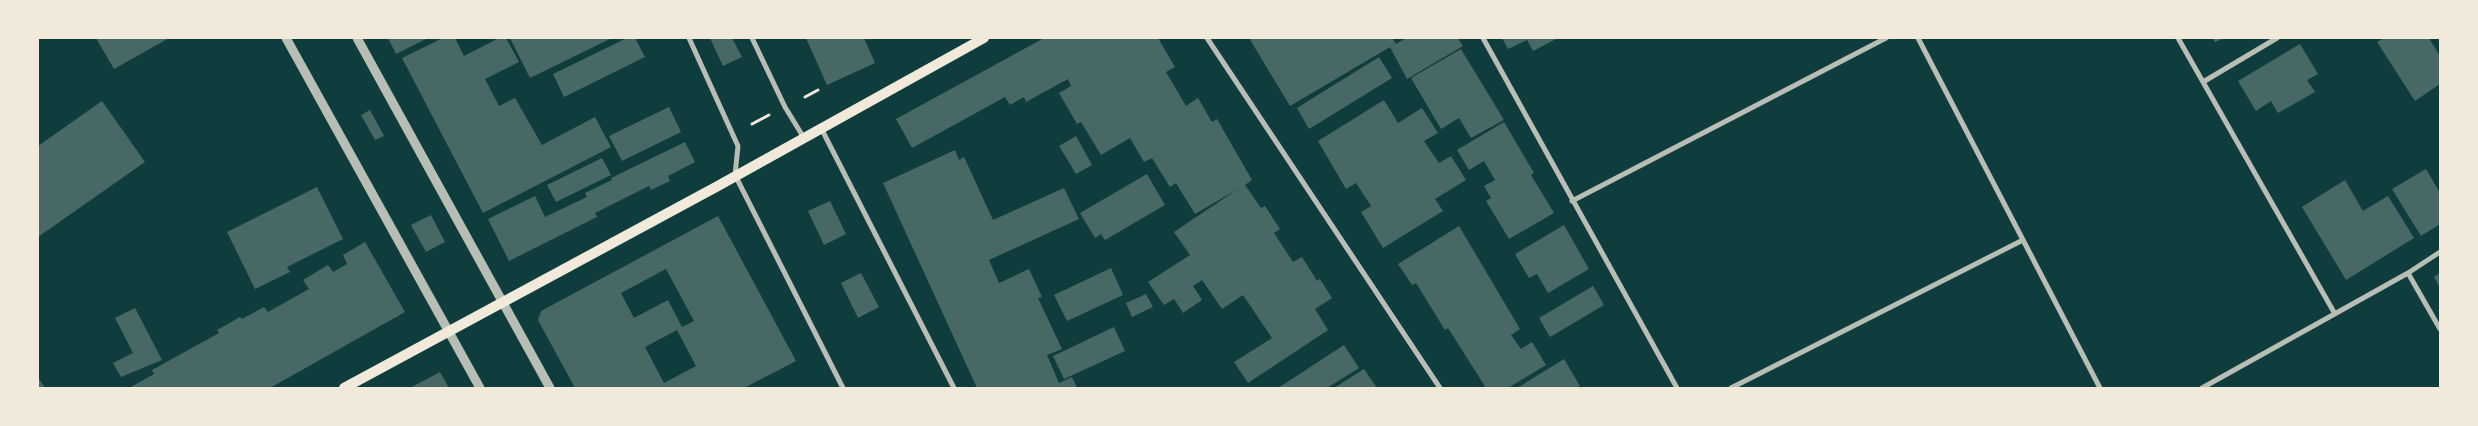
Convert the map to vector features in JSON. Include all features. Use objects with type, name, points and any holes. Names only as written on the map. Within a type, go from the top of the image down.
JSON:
[{"type":"main road","points":[[344,388],[984,38]]},
{"type":"street","points":[[286,38],[480,388]]},
{"type":"street","points":[[358,38],[550,388]]},
{"type":"street","points":[[689,38],[734,133],[738,146],[735,175],[843,388]]},
{"type":"street","points":[[752,38],[785,107],[804,138]]},
{"type":"street","points":[[1207,38],[1440,388]]},
{"type":"street","points":[[1483,38],[1677,388]]},
{"type":"street","points":[[1572,201],[1886,38]]},
{"type":"street","points":[[1918,38],[2100,388]]},
{"type":"street","points":[[2178,38],[2335,314]]},
{"type":"street","points":[[2203,82],[2277,38]]},
{"type":"street","points":[[821,128],[954,388]]},
{"type":"street","points":[[1731,388],[2023,240]]},
{"type":"street","points":[[2202,388],[2408,273],[2440,252]]},
{"type":"street","points":[[2408,273],[2440,329]]},
{"type":"path","points":[[805,97],[818,90]]},
{"type":"path","points":[[752,124],[769,115]]},
{"type":"building","points":[[96,38],[169,38],[114,69]]},
{"type":"building","points":[[388,38],[428,38],[396,54]]},
{"type":"building","points":[[443,38],[455,38],[464,56],[499,38],[506,38],[519,62],[485,79],[499,106],[515,98],[542,145],[595,117],[611,147],[483,213],[402,58]]},
{"type":"building","points":[[510,38],[612,38],[530,78]]},
{"type":"building","points":[[627,38],[635,38],[645,57],[564,97],[553,74]]},
{"type":"building","points":[[710,38],[732,38],[742,57],[723,66]]},
{"type":"building","points":[[806,38],[864,38],[875,63],[827,85]]},
{"type":"building","points":[[1044,38],[1158,38],[1175,67],[1166,72],[1186,106],[1198,98],[1212,122],[1217,119],[1252,180],[1245,185],[1261,208],[1265,206],[1280,229],[1274,233],[1293,262],[1302,257],[1317,281],[1320,279],[1332,298],[1315,309],[1328,330],[1248,383],[1234,362],[1272,338],[1243,295],[1222,309],[1202,280],[1193,286],[1202,300],[1183,313],[1174,299],[1164,305],[1148,282],[1190,255],[1174,232],[1238,189],[1195,214],[1176,183],[1170,187],[1152,158],[1144,162],[1130,138],[1101,155],[1081,122],[1077,124],[1059,93],[1071,86],[1068,79],[1026,102],[1024,97],[1010,105],[1005,97],[912,148],[896,119]]},
{"type":"building","points":[[1249,38],[1392,38],[1396,44],[1406,38],[1458,38],[1463,46],[1407,79],[1390,47],[1290,106]]},
{"type":"building","points":[[1502,38],[1558,38],[1533,51],[1527,40],[1508,49]]},
{"type":"building","points":[[2213,38],[2224,38],[2215,42]]},
{"type":"building","points":[[2384,38],[2429,38],[2440,56],[2440,84],[2415,101],[2377,42]]},
{"type":"building","points":[[2300,44],[2318,74],[2307,80],[2315,92],[2278,113],[2271,101],[2256,111],[2238,81]]},
{"type":"building","points":[[1461,49],[1504,120],[1471,138],[1459,118],[1441,129],[1411,78]]},
{"type":"building","points":[[1379,57],[1392,78],[1309,129],[1297,108]]},
{"type":"building","points":[[1384,100],[1398,123],[1422,108],[1438,133],[1424,141],[1439,163],[1451,156],[1466,180],[1435,199],[1443,211],[1383,248],[1361,212],[1371,206],[1356,183],[1346,189],[1318,141]]},
{"type":"building","points":[[102,101],[145,162],[38,237],[38,146]]},
{"type":"building","points":[[669,107],[681,132],[622,161],[609,136]]},
{"type":"building","points":[[370,110],[384,136],[375,140],[361,115]]},
{"type":"building","points":[[1504,122],[1534,173],[1531,175],[1554,213],[1509,239],[1486,201],[1491,198],[1484,186],[1495,180],[1484,161],[1469,170],[1457,150]]},
{"type":"building","points":[[1076,136],[1092,165],[1076,174],[1059,146]]},
{"type":"building","points":[[685,142],[695,162],[668,176],[670,181],[651,190],[649,186],[595,213],[597,217],[509,261],[488,219],[535,196],[545,217],[587,197],[585,193],[612,180],[611,178]]},
{"type":"building","points":[[955,150],[959,160],[964,157],[993,220],[1064,188],[1079,219],[989,260],[999,283],[1029,269],[1042,297],[1038,298],[1062,349],[1047,355],[1059,383],[1072,377],[1077,388],[977,388],[883,183]]},
{"type":"building","points":[[602,158],[611,175],[556,202],[547,185]]},
{"type":"building","points":[[2426,169],[2440,193],[2440,224],[2421,236],[2392,189]]},
{"type":"building","points":[[1147,174],[1165,205],[1105,240],[1101,234],[1095,238],[1080,213]]},
{"type":"building","points":[[2345,180],[2363,211],[2388,196],[2414,238],[2346,280],[2302,207]]},
{"type":"building","points":[[317,187],[343,239],[287,267],[290,272],[255,289],[227,232]]},
{"type":"building","points":[[830,201],[846,234],[824,245],[808,211]]},
{"type":"building","points":[[431,215],[445,242],[426,252],[411,225]]},
{"type":"building","points":[[718,216],[796,361],[744,388],[575,388],[538,320],[541,311]],"holes":[[[666,269],[694,321],[682,327],[668,300],[634,318],[621,293]],[[677,330],[696,366],[664,383],[645,347]]]},
{"type":"building","points":[[1564,225],[1589,269],[1548,293],[1537,274],[1529,278],[1515,254]]},
{"type":"building","points":[[1459,226],[1520,329],[1511,335],[1521,349],[1532,342],[1546,365],[1508,388],[1486,388],[1448,328],[1445,330],[1416,283],[1412,285],[1398,264]]},
{"type":"building","points":[[365,242],[405,312],[270,388],[129,388],[154,374],[152,370],[219,333],[217,330],[240,317],[242,319],[264,307],[268,312],[309,289],[303,280],[328,265],[333,272],[347,264],[343,255]]},
{"type":"building","points":[[1111,268],[1123,295],[1067,321],[1054,295]]},
{"type":"building","points":[[861,273],[879,307],[858,318],[841,283]]},
{"type":"building","points":[[2440,273],[2440,288],[2434,277]]},
{"type":"building","points":[[1593,286],[1604,305],[1550,337],[1539,318]]},
{"type":"building","points":[[1146,294],[1153,307],[1132,317],[1126,303]]},
{"type":"building","points":[[135,308],[162,360],[121,377],[113,363],[133,353],[115,318]]},
{"type":"building","points":[[1114,327],[1125,351],[1064,379],[1053,356]]},
{"type":"building","points":[[1344,345],[1359,368],[1327,388],[1278,388]]},
{"type":"building","points":[[1564,359],[1580,386],[1576,388],[1517,388]]},
{"type":"building","points":[[1364,369],[1377,388],[1334,388]]},
{"type":"building","points":[[440,372],[449,388],[410,388]]},
{"type":"building","points":[[38,377],[45,388],[38,388]]}]
